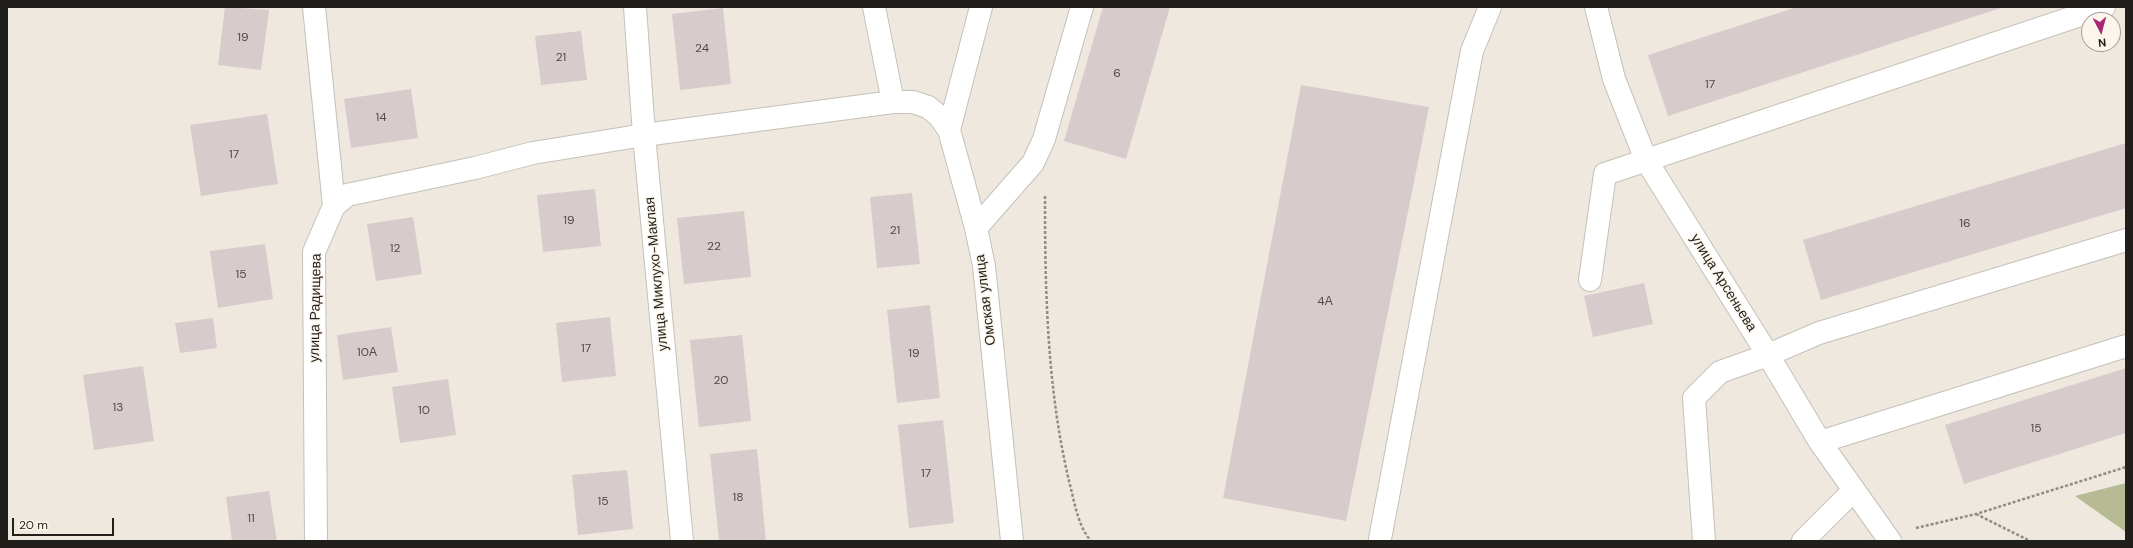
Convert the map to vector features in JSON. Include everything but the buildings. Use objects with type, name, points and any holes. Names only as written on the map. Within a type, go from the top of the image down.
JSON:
[{"type":"street","name":"улица Радищева","points":[[314,7],[334,206],[314,252],[316,541]]},
{"type":"street","name":"улица Миклухо-Маклая","points":[[635,7],[644,135],[682,541]]},
{"type":"street","points":[[874,7],[893,102]]},
{"type":"street","points":[[949,130],[981,7]]},
{"type":"street","points":[[976,228],[1034,163],[1044,139],[1082,7]]},
{"type":"street","points":[[1380,539],[1472,51],[1490,7]]},
{"type":"street","name":"улица Арсеньева","points":[[1596,7],[1614,79],[1646,160],[1768,355],[1820,442],[1853,491],[1885,534]]},
{"type":"street","points":[[1590,280],[1605,174],[2104,7]]},
{"type":"street","name":"Омская улица","points":[[334,206],[347,195],[475,168],[533,153],[644,135],[893,102],[913,102],[928,107],[939,116],[949,130],[976,228],[984,266],[1012,541]]},
{"type":"street","points":[[1704,541],[1694,398],[1720,372],[1768,355],[1819,333],[2126,240]]},
{"type":"street","points":[[1820,442],[2126,346]]},
{"type":"street","points":[[1803,541],[1853,491]]},
{"type":"path","points":[[1045,192],[1050,358],[1055,410],[1062,450],[1073,495],[1084,532],[1091,541]]},
{"type":"path","points":[[1885,534],[1976,514],[2126,467]]},
{"type":"path","points":[[1976,514],[2030,541]]},
{"type":"green space","points":[[2126,483],[2126,532],[2075,496]]}]
